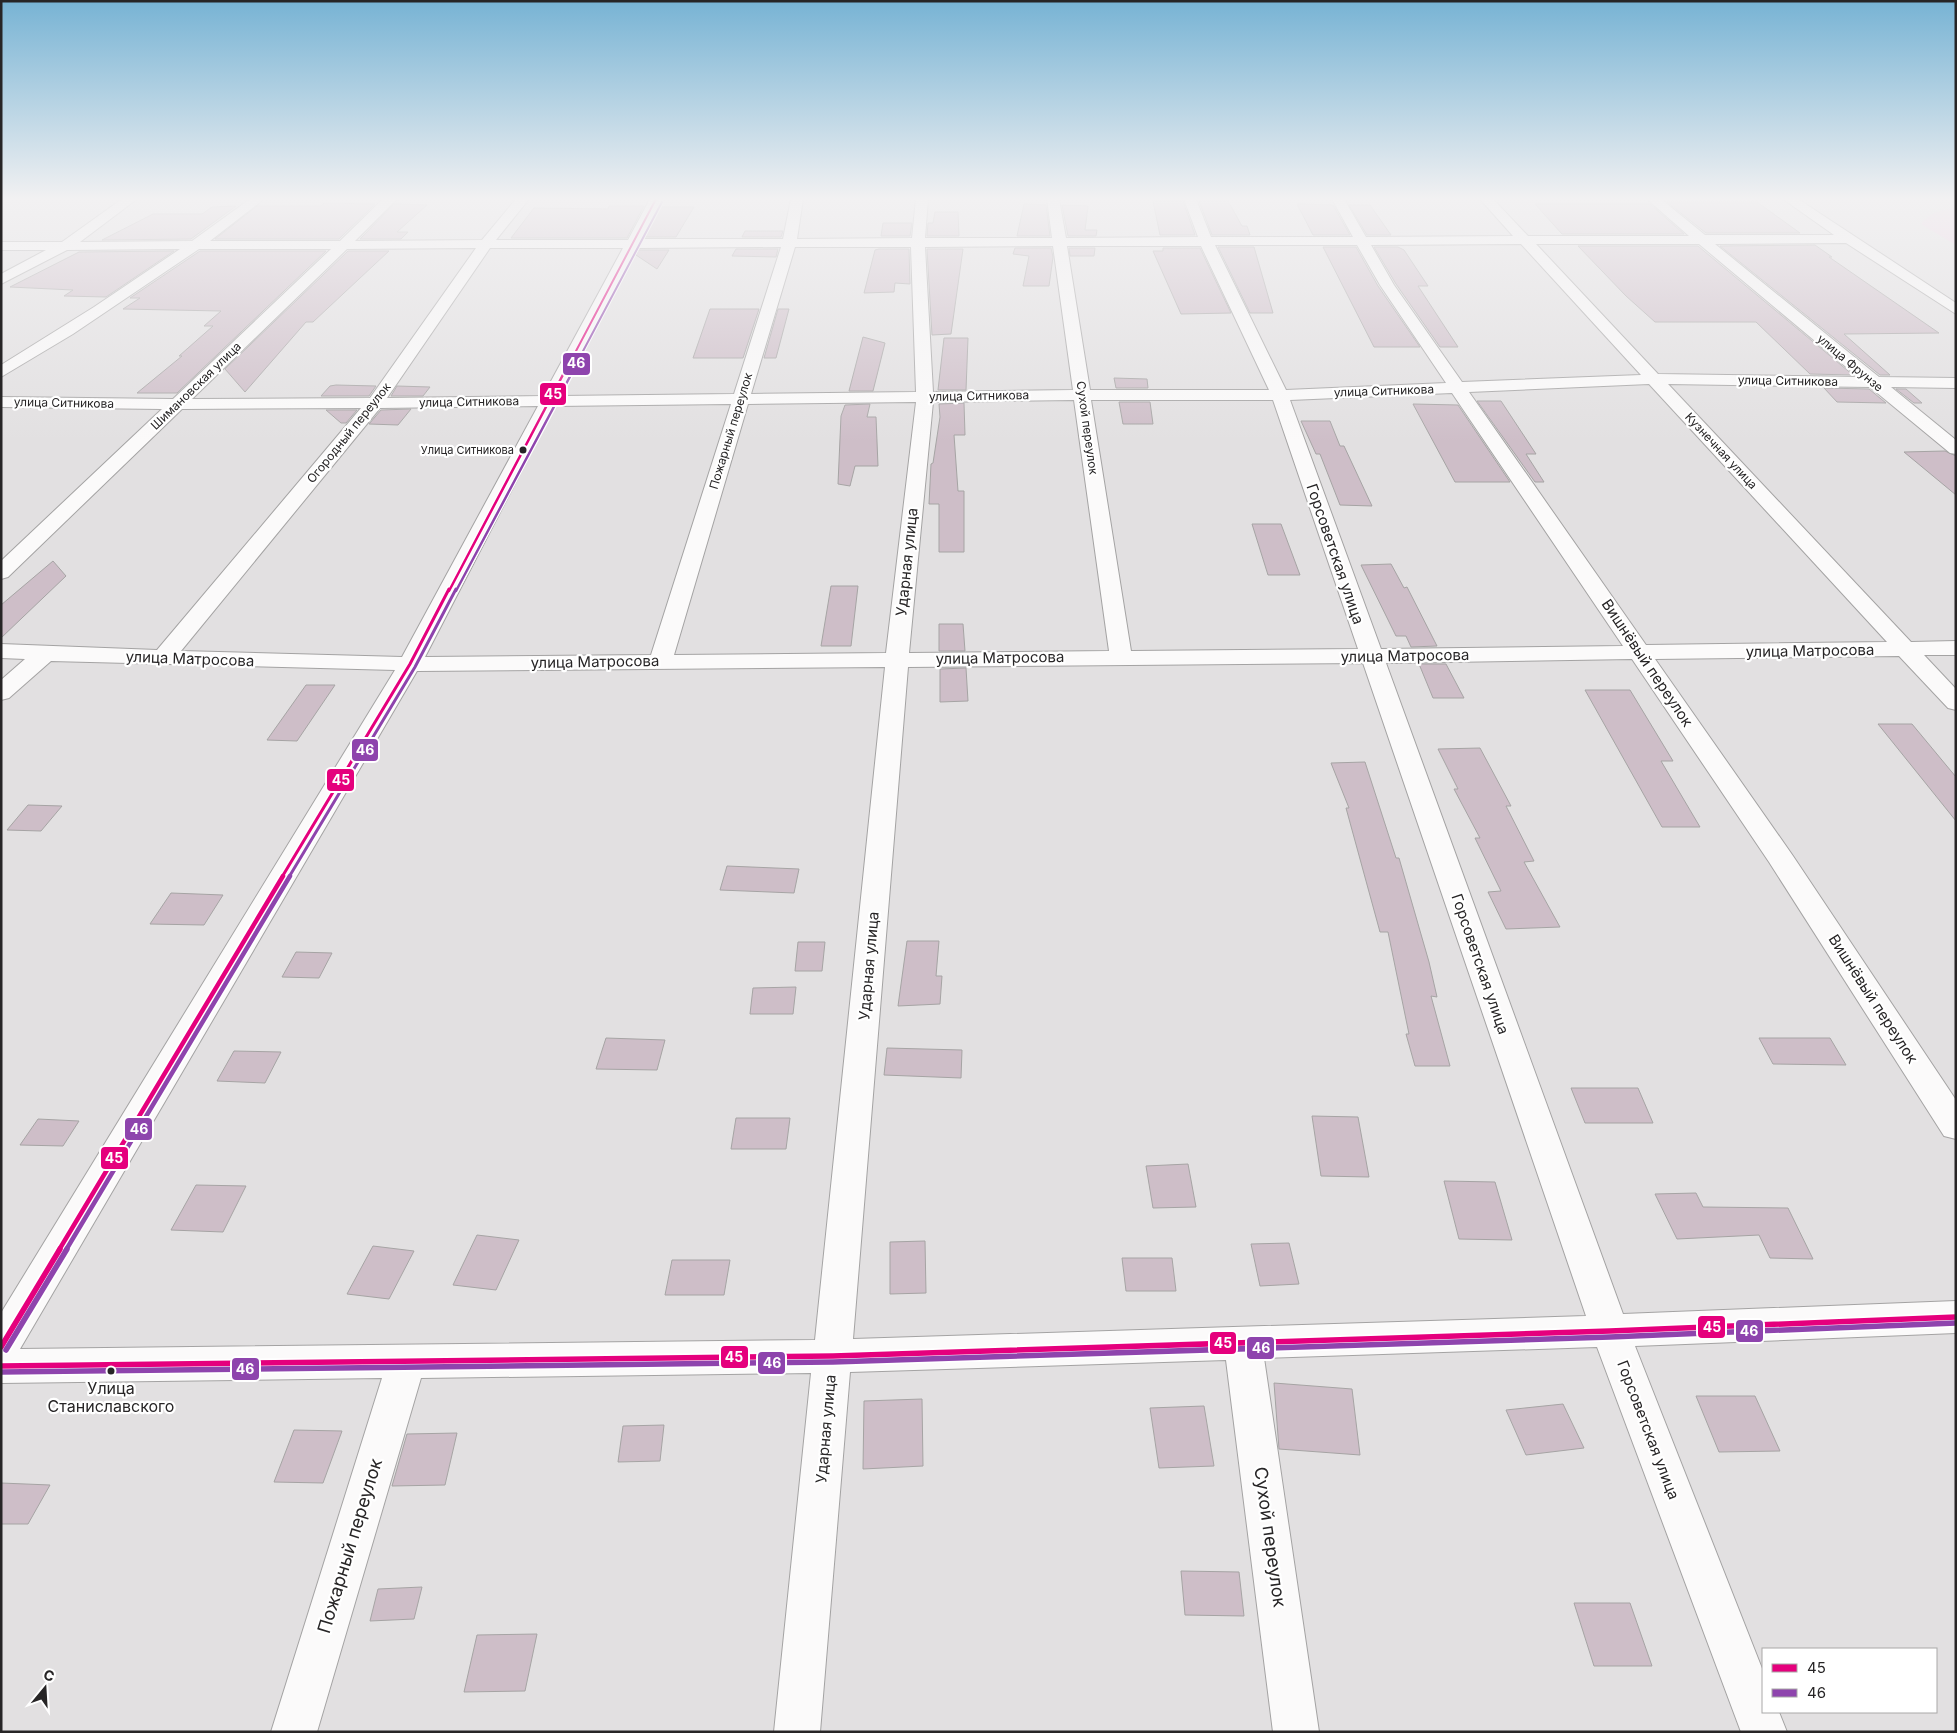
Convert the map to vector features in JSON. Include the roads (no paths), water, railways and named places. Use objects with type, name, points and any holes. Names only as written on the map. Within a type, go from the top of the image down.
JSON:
[{"type":"street","points":[[1,372],[104,309],[147,280]]},
{"type":"street","name":"Шимановская улица","points":[[1,573],[307,280]]},
{"type":"street","name":"Огородный переулок","points":[[163,658],[375,403],[461,280]]},
{"type":"street","points":[[1,1347],[410,664],[614,280]]},
{"type":"street","name":"Пожарный переулок","points":[[661,662],[777,280]]},
{"type":"street","name":"Ударная улица","points":[[797,1732],[897,659],[925,397],[920,280]]},
{"type":"street","name":"Сухой переулок","points":[[1065,280],[1120,657]]},
{"type":"street","name":"Горсоветская улица","points":[[1225,280],[1280,396],[1610,1331],[1764,1732]]},
{"type":"street","name":"Вишнёвый переулок","points":[[1384,280],[1783,862],[1956,1126]]},
{"type":"street","name":"Кузнечная улица","points":[[1562,280],[1956,703]]},
{"type":"street","name":"улица Фрунзе","points":[[1751,280],[1871,382],[1956,449]]},
{"type":"street","points":[[1909,280],[1956,310]]},
{"type":"street","name":"улица Ситникова","points":[[1,402],[178,404],[740,400],[1082,395],[1280,396],[1654,379],[1956,383]]},
{"type":"street","name":"улица Матросова","points":[[45,654],[410,664],[1371,656],[1956,648]]},
{"type":"street","points":[[1,651],[45,654]]},
{"type":"street","points":[[1,693],[45,654]]},
{"type":"street","points":[[1,1366],[833,1356],[1610,1331],[1956,1317]]},
{"type":"street","name":"Сухой переулок","points":[[1243,1342],[1296,1732]]},
{"type":"street","name":"Пожарный переулок","points":[[294,1732],[407,1361]]},
{"type":"place","name":"Улица Ситникова","points":[[523,450]]},
{"type":"place","name":"Улица Станиславского","points":[[111,1371]]}]
